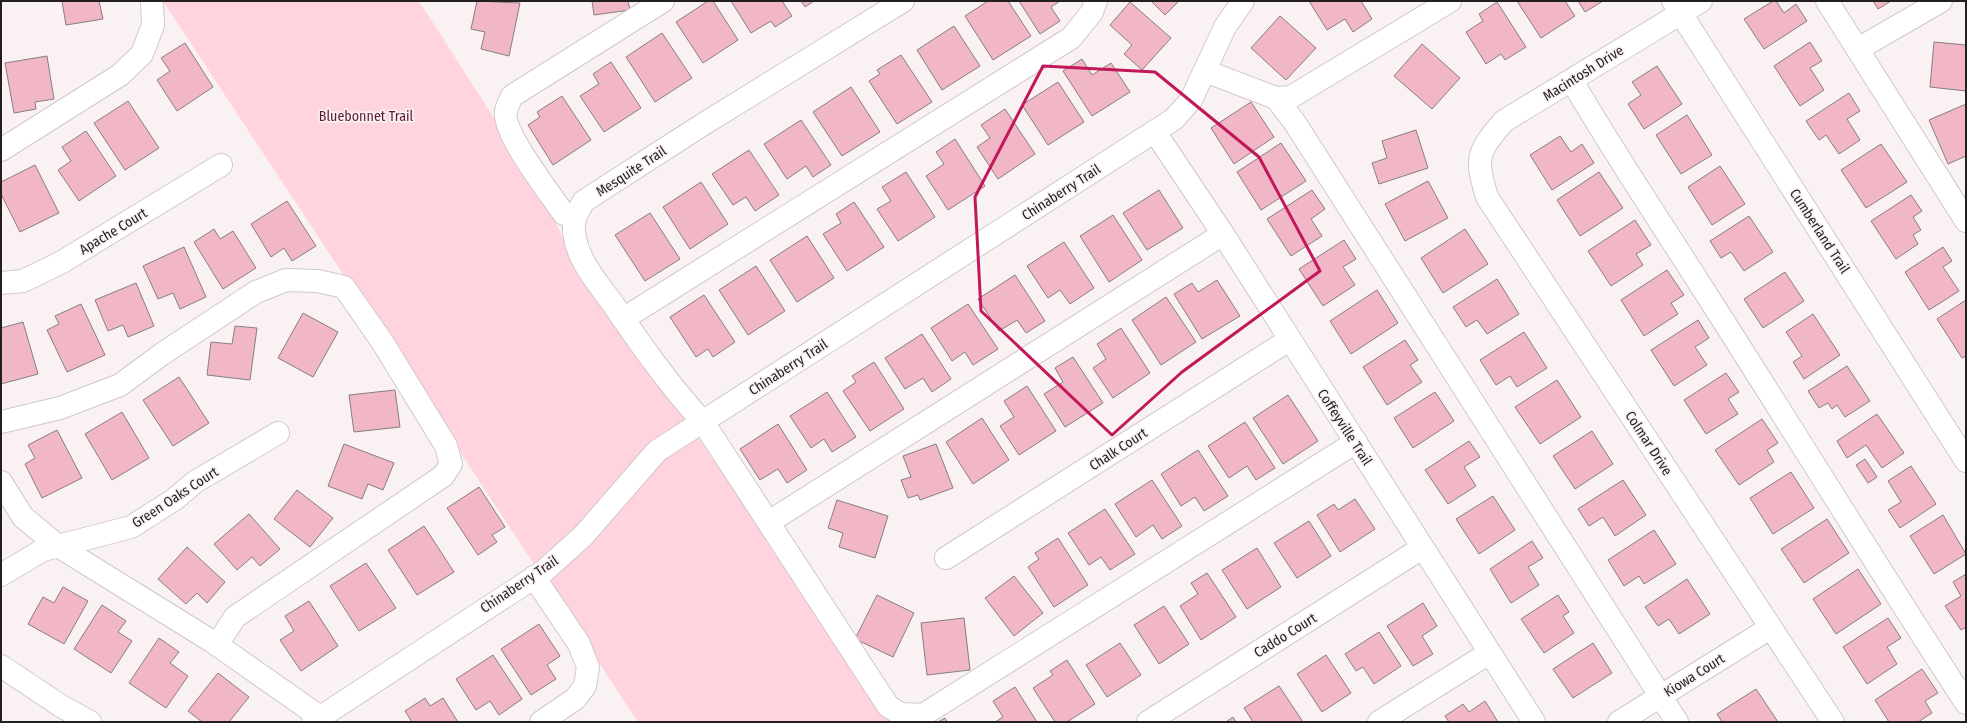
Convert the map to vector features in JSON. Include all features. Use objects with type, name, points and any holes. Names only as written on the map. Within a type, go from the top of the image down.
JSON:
[{"type":"street","points":[[1,150],[120,75],[142,54],[152,25],[152,1]]},
{"type":"street","points":[[663,1],[512,96],[506,111],[508,127],[519,148],[564,214],[574,216],[574,232],[582,259],[678,395],[703,422],[888,706],[901,714],[923,715],[1356,442]]},
{"type":"street","name":"Mesquite Trail","points":[[574,216],[584,201],[702,124],[903,1]]},
{"type":"street","points":[[623,319],[1071,38],[1092,12],[1096,1]]},
{"type":"street","name":"Chinaberry Trail","points":[[316,720],[544,571],[583,536],[657,451],[1174,119],[1191,100],[1225,27],[1243,1]]},
{"type":"street","points":[[1205,71],[1276,98],[1291,97],[1450,1]]},
{"type":"street","name":"Macintosh Drive","points":[[1479,159],[1489,138],[1504,121],[1572,81],[1677,7],[1701,1]]},
{"type":"street","points":[[1827,1],[1966,221]]},
{"type":"street","points":[[1858,48],[1941,1]]},
{"type":"street","name":"Cumberland Trail","points":[[1677,7],[1966,461]]},
{"type":"street","points":[[1572,81],[1602,133],[1710,300],[1817,472],[1966,703]]},
{"type":"street","points":[[1276,98],[1295,123],[1677,722]]},
{"type":"street","name":"Coffeyville Trail","points":[[1155,132],[1223,234],[1289,340],[1356,442],[1534,722]]},
{"type":"street","name":"Colmar Drive","points":[[1479,159],[1479,173],[1487,198],[1833,722]]},
{"type":"street","name":"Apache Court","points":[[1,283],[23,281],[62,262],[221,165]]},
{"type":"street","points":[[769,522],[1223,234]]},
{"type":"street","points":[[1,422],[60,408],[120,384],[162,354],[256,292],[286,280],[318,281],[344,287],[383,343],[446,446],[451,464],[443,476],[235,617],[217,645]]},
{"type":"street","name":"Chalk Court","points":[[946,558],[1289,340]]},
{"type":"street","name":"Green Oaks Court","points":[[1,575],[43,550],[131,527],[175,499],[195,482],[278,433]]},
{"type":"street","points":[[1,482],[24,517],[58,546],[217,645],[316,720]]},
{"type":"street","name":"Caddo Court","points":[[1148,722],[1422,548]]},
{"type":"street","points":[[534,577],[579,644],[588,667],[585,686],[575,700],[541,722]]},
{"type":"street","name":"Kiowa Court","points":[[1619,722],[1770,628]]},
{"type":"street","points":[[1379,722],[1489,653]]},
{"type":"street","points":[[1,666],[61,706],[90,722]]},
{"type":"highlighted area","points":[[1043,66],[1155,72],[1259,157],[1320,271],[1182,372],[1112,435],[981,311],[975,197]]},
{"type":"green space","name":"Bluebonnet Trail","points":[[163,1],[419,1],[542,193],[570,253],[780,556],[890,722],[638,722]]},
{"type":"building","points":[[62,1],[99,1],[103,19],[66,25]]},
{"type":"building","points":[[477,1],[520,3],[509,56],[481,49],[485,32],[471,29]]},
{"type":"building","points":[[592,1],[628,1],[630,10],[594,15]]},
{"type":"building","points":[[708,1],[713,1],[738,40],[703,63],[676,22]]},
{"type":"building","points":[[731,1],[782,1],[792,16],[775,27],[771,21],[751,33]]},
{"type":"building","points":[[801,1],[814,1],[805,7]]},
{"type":"building","points":[[988,1],[1008,1],[1031,36],[993,60],[965,16]]},
{"type":"building","points":[[1019,1],[1060,1],[1051,7],[1060,21],[1040,34]]},
{"type":"building","points":[[1151,1],[1179,1],[1165,15]]},
{"type":"building","points":[[1309,1],[1361,1],[1372,19],[1353,32],[1345,19],[1327,30]]},
{"type":"building","points":[[1517,1],[1565,1],[1575,16],[1541,38]]},
{"type":"building","points":[[1578,1],[1603,1],[1585,12]]},
{"type":"building","points":[[1773,1],[1776,1],[1784,13],[1796,4],[1807,21],[1764,49],[1744,19]]},
{"type":"building","points":[[1873,1],[1891,1],[1878,9]]},
{"type":"building","points":[[1130,2],[1171,38],[1142,70],[1124,54],[1132,45],[1110,25]]},
{"type":"building","points":[[1497,2],[1526,47],[1505,60],[1501,54],[1486,64],[1466,32],[1483,21],[1479,14]]},
{"type":"building","points":[[1280,16],[1316,48],[1286,80],[1251,48]]},
{"type":"building","points":[[954,26],[980,66],[942,90],[917,50]]},
{"type":"building","points":[[662,33],[692,78],[655,102],[626,57]]},
{"type":"building","points":[[1810,42],[1822,61],[1810,68],[1824,90],[1800,106],[1774,66]]},
{"type":"building","points":[[1934,42],[1966,45],[1966,91],[1930,87]]},
{"type":"building","points":[[185,43],[213,87],[177,111],[157,80],[170,71],[161,58]]},
{"type":"building","points":[[1422,44],[1460,78],[1432,109],[1394,76]]},
{"type":"building","points":[[901,55],[932,102],[897,124],[869,81],[880,74],[877,70]]},
{"type":"building","points":[[47,56],[54,99],[35,102],[36,109],[14,113],[5,63]]},
{"type":"building","points":[[1082,59],[1092,75],[1111,63],[1130,92],[1092,116],[1063,71]]},
{"type":"building","points":[[611,62],[641,108],[604,132],[580,96],[599,84],[593,74]]},
{"type":"building","points":[[1657,66],[1682,104],[1644,129],[1628,104],[1641,95],[1632,82]]},
{"type":"building","points":[[1058,82],[1084,122],[1048,145],[1022,105]]},
{"type":"building","points":[[851,87],[880,132],[842,156],[813,112]]},
{"type":"building","points":[[1849,93],[1860,111],[1847,119],[1860,140],[1839,154],[1826,135],[1819,140],[1806,121]]},
{"type":"building","points":[[562,96],[591,140],[553,165],[528,125],[540,117],[537,112]]},
{"type":"building","points":[[128,101],[159,148],[125,170],[94,123]]},
{"type":"building","points":[[1251,102],[1274,137],[1234,164],[1211,128]]},
{"type":"building","points":[[1966,104],[1966,156],[1948,164],[1929,120]]},
{"type":"building","points":[[1005,109],[1035,154],[998,179],[977,147],[990,138],[981,125]]},
{"type":"building","points":[[1687,115],[1712,155],[1681,174],[1656,135]]},
{"type":"building","points":[[801,120],[831,165],[813,177],[806,166],[787,179],[764,144]]},
{"type":"building","points":[[1416,130],[1428,168],[1379,184],[1372,163],[1387,158],[1382,141]]},
{"type":"building","points":[[86,131],[116,176],[79,201],[58,170],[71,161],[62,147]]},
{"type":"building","points":[[1560,136],[1571,152],[1582,144],[1594,163],[1552,190],[1530,155]]},
{"type":"building","points":[[955,139],[985,186],[948,210],[926,176],[944,164],[936,152]]},
{"type":"building","points":[[1281,143],[1306,181],[1261,210],[1237,172]]},
{"type":"building","points":[[1881,144],[1907,182],[1866,208],[1841,170]]},
{"type":"building","points":[[749,150],[779,195],[755,211],[746,197],[733,205],[712,174]]},
{"type":"building","points":[[35,165],[59,213],[20,232],[1,194],[1,182]]},
{"type":"building","points":[[1720,166],[1745,204],[1712,225],[1688,187]]},
{"type":"building","points":[[906,172],[935,217],[898,241],[877,209],[891,201],[882,187]]},
{"type":"building","points":[[1599,172],[1623,208],[1580,236],[1557,200]]},
{"type":"building","points":[[1428,181],[1448,218],[1405,241],[1385,204]]},
{"type":"building","points":[[701,182],[728,224],[690,249],[663,207]]},
{"type":"building","points":[[1159,190],[1183,228],[1147,250],[1123,213]]},
{"type":"building","points":[[1312,190],[1325,209],[1311,219],[1322,236],[1291,256],[1267,219]]},
{"type":"building","points":[[1911,195],[1922,211],[1913,217],[1921,230],[1913,235],[1918,244],[1896,259],[1871,221]]},
{"type":"building","points":[[287,201],[316,246],[292,261],[284,248],[271,257],[251,224]]},
{"type":"building","points":[[854,202],[884,247],[847,271],[823,234],[841,223],[836,214]]},
{"type":"building","points":[[650,213],[680,259],[645,281],[615,235]]},
{"type":"building","points":[[1113,215],[1142,260],[1109,282],[1080,236]]},
{"type":"building","points":[[1749,216],[1773,252],[1744,271],[1731,252],[1721,258],[1710,241]]},
{"type":"building","points":[[1635,220],[1651,245],[1636,254],[1643,265],[1611,286],[1588,251]]},
{"type":"building","points":[[214,229],[220,239],[233,231],[256,268],[223,289],[194,242]]},
{"type":"building","points":[[1465,229],[1488,264],[1443,293],[1421,258]]},
{"type":"building","points":[[807,236],[834,278],[797,302],[770,260]]},
{"type":"building","points":[[1344,240],[1356,259],[1343,267],[1355,285],[1323,306],[1299,269]]},
{"type":"building","points":[[1064,242],[1094,288],[1070,304],[1060,290],[1048,298],[1027,266]]},
{"type":"building","points":[[184,247],[206,297],[180,309],[173,293],[158,299],[143,266]]},
{"type":"building","points":[[1943,247],[1952,261],[1943,267],[1959,291],[1929,310],[1905,272]]},
{"type":"building","points":[[756,266],[785,311],[748,335],[719,290]]},
{"type":"building","points":[[1667,270],[1684,295],[1671,303],[1678,314],[1644,336],[1621,300]]},
{"type":"building","points":[[1785,272],[1804,301],[1763,328],[1744,299]]},
{"type":"building","points":[[1015,275],[1045,321],[1026,333],[1017,320],[999,331],[978,299]]},
{"type":"building","points":[[1497,279],[1519,314],[1487,334],[1477,320],[1466,327],[1453,307]]},
{"type":"building","points":[[1217,280],[1240,316],[1202,339],[1174,294],[1192,283],[1198,292]]},
{"type":"building","points":[[136,283],[154,326],[128,337],[123,325],[108,331],[95,300]]},
{"type":"building","points":[[1377,290],[1398,323],[1351,354],[1330,321]]},
{"type":"building","points":[[704,295],[735,342],[713,357],[708,349],[696,357],[670,317]]},
{"type":"building","points":[[1166,297],[1196,342],[1161,365],[1132,320]]},
{"type":"building","points":[[1966,300],[1966,356],[1962,358],[1937,319]]},
{"type":"building","points":[[81,304],[105,355],[67,372],[47,330],[59,324],[55,316]]},
{"type":"building","points":[[968,304],[998,349],[973,365],[965,352],[952,361],[931,328]]},
{"type":"building","points":[[303,313],[338,332],[313,377],[278,358]]},
{"type":"building","points":[[1813,314],[1840,355],[1804,379],[1793,362],[1802,356],[1786,332]]},
{"type":"building","points":[[1698,320],[1709,338],[1695,347],[1707,365],[1674,386],[1651,350]]},
{"type":"building","points":[[23,322],[38,374],[1,384],[1,328]]},
{"type":"building","points":[[235,326],[257,328],[250,380],[207,375],[211,342],[232,344]]},
{"type":"building","points":[[1121,328],[1150,373],[1113,398],[1093,368],[1106,359],[1097,344]]},
{"type":"building","points":[[1524,332],[1547,368],[1517,387],[1510,376],[1496,385],[1480,360]]},
{"type":"building","points":[[922,334],[951,379],[932,392],[923,378],[905,389],[885,358]]},
{"type":"building","points":[[1405,340],[1418,360],[1410,365],[1422,382],[1387,405],[1363,367]]},
{"type":"building","points":[[1073,357],[1103,403],[1065,427],[1044,394],[1063,382],[1055,368]]},
{"type":"building","points":[[874,362],[904,409],[870,431],[843,391],[856,382],[852,376]]},
{"type":"building","points":[[1847,366],[1870,401],[1845,417],[1837,405],[1832,409],[1828,403],[1819,408],[1808,391]]},
{"type":"building","points":[[1726,373],[1739,392],[1728,399],[1738,414],[1706,434],[1684,400]]},
{"type":"building","points":[[179,377],[209,423],[173,446],[143,400]]},
{"type":"building","points":[[1557,380],[1581,417],[1540,444],[1515,407]]},
{"type":"building","points":[[1027,386],[1056,431],[1019,455],[1000,426],[1014,417],[1004,401]]},
{"type":"building","points":[[395,390],[400,427],[354,432],[349,395]]},
{"type":"building","points":[[827,392],[856,437],[832,452],[824,439],[811,448],[790,416]]},
{"type":"building","points":[[1435,392],[1454,421],[1413,448],[1394,418]]},
{"type":"building","points":[[1288,395],[1318,441],[1283,464],[1253,418]]},
{"type":"building","points":[[122,412],[149,458],[112,480],[85,434]]},
{"type":"building","points":[[1877,414],[1904,453],[1882,468],[1866,445],[1847,458],[1837,441]]},
{"type":"building","points":[[982,418],[1009,460],[973,484],[946,442]]},
{"type":"building","points":[[1762,419],[1778,443],[1767,450],[1774,462],[1739,485],[1715,450]]},
{"type":"building","points":[[1245,422],[1275,468],[1256,480],[1247,466],[1229,478],[1208,446]]},
{"type":"building","points":[[778,424],[807,470],[787,483],[778,469],[760,480],[740,449]]},
{"type":"building","points":[[57,430],[82,478],[42,498],[25,464],[35,458],[28,445]]},
{"type":"building","points":[[1592,431],[1613,464],[1575,489],[1553,456]]},
{"type":"building","points":[[1469,441],[1480,457],[1464,467],[1476,486],[1448,504],[1425,470]]},
{"type":"building","points":[[344,444],[394,463],[383,490],[368,484],[362,499],[328,486]]},
{"type":"building","points":[[936,444],[953,488],[920,500],[918,495],[908,498],[901,480],[911,477],[903,456]]},
{"type":"building","points":[[1198,450],[1228,496],[1204,511],[1195,497],[1181,506],[1161,474]]},
{"type":"building","points":[[1865,459],[1877,477],[1868,483],[1856,465]]},
{"type":"building","points":[[1911,466],[1936,504],[1900,528],[1888,510],[1901,502],[1888,481]]},
{"type":"building","points":[[1791,472],[1814,508],[1773,534],[1750,498]]},
{"type":"building","points":[[1152,480],[1182,526],[1162,539],[1153,525],[1136,537],[1115,504]]},
{"type":"building","points":[[1623,480],[1646,515],[1615,536],[1603,517],[1589,526],[1578,509]]},
{"type":"building","points":[[479,487],[505,527],[492,535],[497,542],[478,555],[447,508]]},
{"type":"building","points":[[297,490],[333,518],[310,547],[274,519]]},
{"type":"building","points":[[1493,496],[1515,530],[1479,554],[1456,519]]},
{"type":"building","points":[[1355,499],[1375,529],[1340,552],[1317,515],[1334,504],[1338,510]]},
{"type":"building","points":[[837,500],[888,516],[875,558],[839,547],[843,533],[828,528]]},
{"type":"building","points":[[1105,509],[1135,554],[1110,570],[1101,557],[1089,565],[1068,533]]},
{"type":"building","points":[[249,514],[280,549],[260,566],[252,557],[237,570],[214,544]]},
{"type":"building","points":[[1943,515],[1966,554],[1934,574],[1910,536]]},
{"type":"building","points":[[1827,519],[1849,553],[1804,583],[1781,549]]},
{"type":"building","points":[[1309,521],[1331,556],[1297,578],[1274,543]]},
{"type":"building","points":[[424,526],[454,572],[417,595],[388,550]]},
{"type":"building","points":[[1654,530],[1676,564],[1644,584],[1639,576],[1624,586],[1608,560]]},
{"type":"building","points":[[1058,538],[1088,585],[1054,607],[1028,567],[1039,559],[1035,553]]},
{"type":"building","points":[[1532,541],[1543,558],[1528,567],[1539,585],[1511,603],[1490,569]]},
{"type":"building","points":[[187,547],[225,582],[207,603],[197,593],[186,604],[158,579]]},
{"type":"building","points":[[1257,548],[1281,587],[1247,609],[1222,570]]},
{"type":"building","points":[[366,563],[396,608],[359,631],[330,586]]},
{"type":"building","points":[[1858,569],[1881,604],[1836,634],[1813,599]]},
{"type":"building","points":[[1207,573],[1236,617],[1201,640],[1180,606],[1198,594],[1191,583]]},
{"type":"building","points":[[1966,574],[1966,627],[1961,630],[1945,606],[1961,596],[1953,582]]},
{"type":"building","points":[[1014,576],[1043,613],[1014,636],[985,598]]},
{"type":"building","points":[[1687,579],[1710,614],[1679,634],[1669,619],[1658,626],[1645,607]]},
{"type":"building","points":[[63,587],[88,601],[64,644],[28,624],[43,597],[54,603]]},
{"type":"building","points":[[877,595],[914,613],[893,657],[855,639]]},
{"type":"building","points":[[1558,595],[1569,612],[1563,616],[1574,633],[1544,653],[1521,619]]},
{"type":"building","points":[[309,601],[338,646],[301,671],[280,640],[294,631],[285,616]]},
{"type":"building","points":[[1423,603],[1437,626],[1422,636],[1433,654],[1413,666],[1387,626]]},
{"type":"building","points":[[102,605],[126,621],[118,632],[132,641],[111,673],[74,649]]},
{"type":"building","points":[[1164,606],[1189,644],[1159,664],[1134,625]]},
{"type":"building","points":[[964,618],[970,670],[927,675],[921,623]]},
{"type":"building","points":[[1888,618],[1901,638],[1887,647],[1897,664],[1867,684],[1843,647]]},
{"type":"building","points":[[539,624],[560,656],[547,665],[556,679],[531,695],[501,649]]},
{"type":"building","points":[[1379,632],[1401,666],[1374,684],[1363,667],[1356,671],[1345,654]]},
{"type":"building","points":[[159,638],[179,652],[170,663],[188,676],[166,708],[129,683]]},
{"type":"building","points":[[1120,643],[1141,675],[1107,697],[1086,665]]},
{"type":"building","points":[[1593,643],[1612,673],[1573,698],[1553,669]]},
{"type":"building","points":[[493,655],[522,699],[499,715],[490,701],[476,710],[456,679]]},
{"type":"building","points":[[1326,655],[1351,693],[1322,712],[1297,674]]},
{"type":"building","points":[[1067,660],[1095,704],[1067,722],[1055,722],[1033,688],[1053,675],[1050,671]]},
{"type":"building","points":[[1922,669],[1938,693],[1925,701],[1932,713],[1918,722],[1889,722],[1875,700]]},
{"type":"building","points":[[218,673],[249,697],[229,722],[202,722],[188,711]]},
{"type":"building","points":[[1279,686],[1303,722],[1253,722],[1244,708]]},
{"type":"building","points":[[1015,687],[1037,722],[995,722],[1003,717],[993,701]]},
{"type":"building","points":[[1756,689],[1778,722],[1722,722],[1717,714]]},
{"type":"building","points":[[425,698],[430,706],[443,698],[458,722],[412,722],[405,711]]},
{"type":"building","points":[[1485,701],[1498,722],[1449,722],[1445,716],[1463,704],[1469,712]]},
{"type":"building","points":[[1233,717],[1236,722],[1226,722]]},
{"type":"building","points":[[945,718],[947,722],[938,722]]}]
